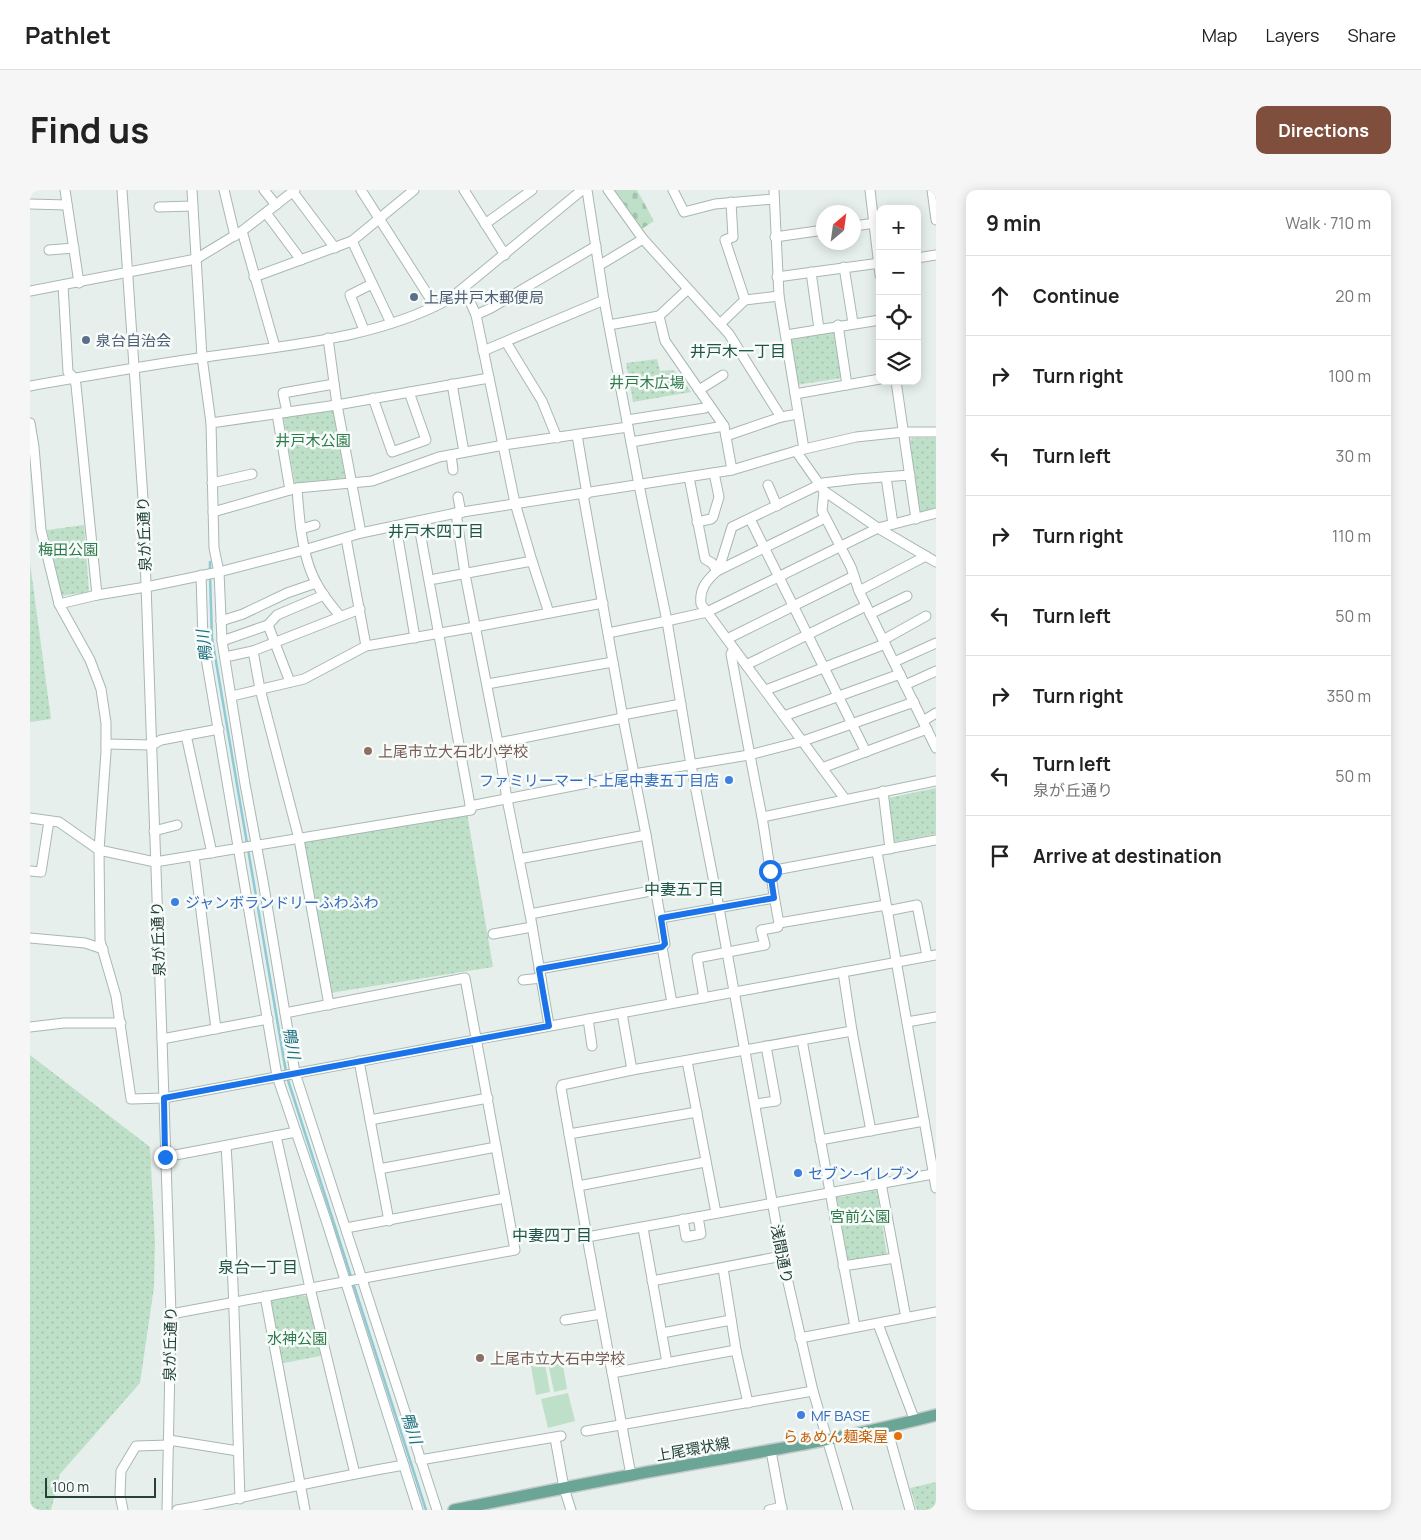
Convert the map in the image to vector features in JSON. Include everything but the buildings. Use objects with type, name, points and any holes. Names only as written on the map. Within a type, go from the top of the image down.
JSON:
[{"type":"main road","name":"上尾環状線","points":[[454,1510],[631,1475],[771,1451],[887,1428],[936,1415]]},
{"type":"street","points":[[65,190],[79,283]]},
{"type":"street","name":"泉が丘通り","points":[[122,190],[143,499],[152,744],[171,1314],[167,1510]]},
{"type":"street","points":[[192,190],[202,357],[211,423],[214,548],[219,572],[222,641],[295,1073],[437,1510]]},
{"type":"street","points":[[224,190],[254,277],[275,347]]},
{"type":"street","points":[[264,190],[276,205]]},
{"type":"street","points":[[361,190],[435,306]]},
{"type":"street","points":[[254,277],[352,241],[414,190]]},
{"type":"street","points":[[465,190],[505,255]]},
{"type":"street","points":[[486,224],[532,190]]},
{"type":"street","points":[[30,386],[328,338],[401,321],[451,298],[582,190]]},
{"type":"street","name":"浅間通り","points":[[587,190],[604,300],[667,622],[691,765],[782,1256],[813,1391],[848,1510]]},
{"type":"street","points":[[608,190],[643,239],[687,290],[729,334],[781,417]]},
{"type":"street","points":[[673,190],[684,212],[774,192],[779,296],[798,414],[800,450],[821,488],[878,528],[936,562]]},
{"type":"street","points":[[870,190],[878,250]]},
{"type":"street","points":[[30,291],[196,259],[238,233],[294,191],[334,248]]},
{"type":"street","points":[[933,192],[936,220]]},
{"type":"street","points":[[731,202],[733,237],[725,240],[746,300]]},
{"type":"street","points":[[30,204],[67,205]]},
{"type":"street","points":[[159,207],[193,206]]},
{"type":"street","points":[[266,213],[301,260]]},
{"type":"street","points":[[861,225],[875,223]]},
{"type":"street","points":[[775,236],[816,231]]},
{"type":"street","points":[[600,265],[643,239]]},
{"type":"street","points":[[352,241],[391,323]]},
{"type":"street","points":[[476,315],[492,308],[596,246]]},
{"type":"street","points":[[49,250],[74,248]]},
{"type":"street","points":[[921,257],[936,255]]},
{"type":"street","points":[[778,277],[876,263]]},
{"type":"street","points":[[844,267],[853,323]]},
{"type":"street","points":[[811,272],[819,329]]},
{"type":"street","points":[[364,330],[350,295],[372,284]]},
{"type":"street","points":[[63,285],[68,372],[74,378],[76,385],[97,594]]},
{"type":"street","points":[[464,288],[476,315],[515,503],[532,562],[550,613]]},
{"type":"street","points":[[609,325],[659,316],[687,290]]},
{"type":"street","points":[[720,324],[746,300],[779,296]]},
{"type":"street","points":[[483,351],[604,300]]},
{"type":"street","points":[[659,316],[665,341],[724,426],[732,470]]},
{"type":"street","points":[[786,335],[838,325],[876,320]]},
{"type":"street","points":[[838,325],[847,385]]},
{"type":"street","points":[[328,338],[337,405],[360,534]]},
{"type":"street","points":[[506,342],[542,401],[557,438]]},
{"type":"street","points":[[699,390],[723,375]]},
{"type":"street","points":[[211,423],[337,405],[489,378]]},
{"type":"street","points":[[795,394],[876,380]]},
{"type":"street","points":[[334,384],[283,393],[282,413],[304,550],[316,583],[340,616]]},
{"type":"street","points":[[452,384],[464,452]]},
{"type":"street","points":[[897,385],[916,519]]},
{"type":"street","points":[[373,398],[392,452],[426,440],[409,392]]},
{"type":"street","points":[[213,512],[293,489],[372,481],[439,457],[504,445],[577,435],[705,408],[709,405]]},
{"type":"street","points":[[726,436],[781,417],[798,414]]},
{"type":"street","points":[[30,423],[41,530],[59,604],[90,660],[101,689],[106,723],[106,744],[99,850],[100,941],[116,996],[131,1098],[164,1098],[477,1038],[931,956],[917,905],[779,923]]},
{"type":"street","points":[[631,442],[724,426]]},
{"type":"street","points":[[59,604],[97,594],[146,587],[219,572],[360,534],[458,513],[732,470],[800,450],[856,437],[904,432],[936,432]]},
{"type":"street","points":[[577,435],[622,716],[661,918],[665,944],[662,947],[672,1003]]},
{"type":"street","points":[[451,455],[453,470]]},
{"type":"street","points":[[697,522],[713,517],[719,497],[714,473]]},
{"type":"street","points":[[212,483],[252,474]]},
{"type":"street","points":[[910,475],[823,483],[821,488],[822,511],[841,547],[859,591],[936,748]]},
{"type":"street","points":[[689,477],[704,559],[712,563],[717,571]]},
{"type":"street","points":[[886,477],[893,524]]},
{"type":"street","points":[[768,485],[777,506]]},
{"type":"street","points":[[717,571],[732,527],[821,488]]},
{"type":"street","points":[[458,497],[465,574],[530,914],[549,1026]]},
{"type":"street","points":[[608,633],[707,612],[878,528],[936,513]]},
{"type":"street","points":[[825,518],[717,571],[706,581],[700,596],[701,604],[845,799]]},
{"type":"street","points":[[750,519],[866,752]]},
{"type":"street","points":[[30,818],[59,822],[99,850],[155,862],[471,810],[418,521]]},
{"type":"street","points":[[301,529],[315,525]]},
{"type":"street","points":[[396,526],[415,638]]},
{"type":"street","points":[[346,538],[366,646]]},
{"type":"street","points":[[859,591],[926,556]]},
{"type":"street","points":[[435,579],[532,562]]},
{"type":"street","points":[[202,575],[203,640],[277,1076],[326,1220],[418,1510]]},
{"type":"street","points":[[727,639],[854,576]]},
{"type":"street","points":[[221,621],[243,614],[287,593],[316,583]]},
{"type":"street","points":[[222,641],[268,625],[277,615],[324,595]]},
{"type":"street","points":[[746,665],[807,635],[907,596]]},
{"type":"street","points":[[232,696],[304,679],[366,646],[476,628],[603,603]]},
{"type":"street","points":[[225,657],[253,651],[360,609]]},
{"type":"street","points":[[766,690],[884,642],[926,616]]},
{"type":"street","points":[[268,625],[290,682]]},
{"type":"street","points":[[894,662],[936,643]]},
{"type":"street","points":[[704,998],[697,958],[765,945],[761,930],[778,927],[779,923],[762,818],[731,654],[734,649]]},
{"type":"street","points":[[253,651],[260,689],[299,839],[329,1004]]},
{"type":"street","points":[[487,684],[613,662]]},
{"type":"street","points":[[905,685],[936,671]]},
{"type":"street","points":[[784,716],[900,674]]},
{"type":"street","points":[[470,806],[634,774],[749,755],[803,741],[914,702]]},
{"type":"street","points":[[498,743],[681,704]]},
{"type":"street","points":[[822,768],[866,752],[925,725],[936,713]]},
{"type":"street","points":[[106,744],[152,744],[160,740],[219,729]]},
{"type":"street","points":[[186,735],[212,853]]},
{"type":"street","points":[[762,818],[936,781]]},
{"type":"street","points":[[883,791],[890,849]]},
{"type":"street","points":[[30,870],[41,872],[49,821]]},
{"type":"street","points":[[154,830],[177,825]]},
{"type":"street","points":[[519,859],[646,835]]},
{"type":"street","points":[[770,871],[936,840]]},
{"type":"street","points":[[877,852],[924,1121],[932,1142],[933,1174],[936,1188]]},
{"type":"street","points":[[194,856],[216,1029]]},
{"type":"street","points":[[530,914],[656,890]]},
{"type":"street","points":[[661,918],[774,898]]},
{"type":"street","points":[[493,934],[532,926]]},
{"type":"street","points":[[30,938],[85,943],[103,949]]},
{"type":"street","points":[[523,980],[540,974],[662,947]]},
{"type":"street","points":[[843,972],[871,1131]]},
{"type":"street","points":[[171,1314],[515,1250],[465,978],[285,1013]]},
{"type":"street","points":[[622,1013],[632,1070]]},
{"type":"street","points":[[906,1022],[936,1017]]},
{"type":"street","points":[[162,1039],[268,1019]]},
{"type":"street","points":[[588,1019],[592,1046]]},
{"type":"street","points":[[30,1026],[64,1023],[121,1023]]},
{"type":"street","points":[[631,1475],[587,1237],[562,1085],[632,1070],[852,1030]]},
{"type":"street","points":[[802,1040],[854,1327]]},
{"type":"street","points":[[755,1104],[776,1101],[766,1046]]},
{"type":"street","points":[[359,1061],[388,1221]]},
{"type":"street","points":[[687,1061],[716,1214]]},
{"type":"street","points":[[370,1120],[488,1098]]},
{"type":"street","points":[[569,1134],[697,1112]]},
{"type":"street","points":[[820,1140],[924,1121]]},
{"type":"street","points":[[165,1157],[296,1132]]},
{"type":"street","points":[[276,1136],[355,1474]]},
{"type":"street","points":[[226,1146],[232,1237],[240,1499]]},
{"type":"street","points":[[379,1169],[496,1147]]},
{"type":"street","points":[[578,1186],[705,1162]]},
{"type":"street","points":[[587,1237],[933,1174]]},
{"type":"street","points":[[881,1183],[906,1318]]},
{"type":"street","points":[[346,1228],[505,1198]]},
{"type":"street","points":[[683,1220],[686,1237],[701,1234],[698,1217]]},
{"type":"street","points":[[643,1228],[666,1363]]},
{"type":"street","points":[[652,1281],[782,1256]]},
{"type":"street","points":[[843,1266],[895,1258]]},
{"type":"street","points":[[723,1268],[736,1350],[748,1403]]},
{"type":"street","points":[[265,1296],[305,1510]]},
{"type":"street","points":[[800,1338],[936,1312]]},
{"type":"street","points":[[565,1320],[601,1314]]},
{"type":"street","points":[[662,1332],[731,1320]]},
{"type":"street","points":[[878,1324],[915,1421]]},
{"type":"street","points":[[612,1372],[736,1350]]},
{"type":"street","points":[[586,1431],[813,1391]]},
{"type":"street","points":[[887,1428],[910,1510]]},
{"type":"street","points":[[420,1460],[558,1437],[564,1488],[571,1510]]},
{"type":"street","points":[[123,1510],[120,1495],[121,1471],[136,1446],[169,1442],[238,1451]]},
{"type":"street","points":[[768,1510],[782,1509],[771,1451]]},
{"type":"street","points":[[177,1510],[404,1465]]},
{"type":"green space","points":[[610,190],[637,190],[654,221],[640,230]]},
{"type":"green space","points":[[836,330],[842,378],[796,385],[791,336]]},
{"type":"green space","name":"井戸木広場","points":[[657,359],[660,371],[674,370],[691,392],[633,402],[626,363]]},
{"type":"green space","name":"井戸木公園","points":[[334,407],[345,478],[295,484],[283,416]]},
{"type":"green space","points":[[912,438],[936,438],[936,510],[922,514],[918,512],[909,442]]},
{"type":"green space","name":"梅田公園","points":[[84,525],[89,592],[60,596],[47,530]]},
{"type":"green space","points":[[30,563],[51,719],[30,722]]},
{"type":"green space","points":[[936,788],[936,834],[894,842],[888,798]]},
{"type":"green space","points":[[467,813],[493,967],[330,993],[302,841]]},
{"type":"green space","points":[[30,1055],[150,1147],[155,1243],[154,1287],[140,1383],[60,1474],[51,1510],[30,1510]]},
{"type":"green space","name":"宮前公園","points":[[877,1190],[887,1256],[847,1262],[835,1198]]},
{"type":"green space","name":"水神公園","points":[[303,1295],[307,1297],[322,1354],[284,1363],[281,1362],[271,1304],[273,1300]]},
{"type":"green space","points":[[562,1360],[567,1389],[554,1392],[548,1363]]},
{"type":"green space","points":[[545,1364],[550,1392],[536,1395],[531,1366]]},
{"type":"green space","points":[[568,1393],[575,1421],[548,1428],[541,1399]]},
{"type":"green space","points":[[936,1482],[936,1510],[917,1510],[910,1488]]},
{"type":"waterway","name":"鴨川","points":[[210,562],[210,571]]},
{"type":"waterway","name":"鴨川","points":[[210,576],[212,638],[286,1072]]},
{"type":"waterway","name":"鴨川","points":[[287,1077],[426,1510]]},
{"type":"place","name":"上尾井戸木郵便局","points":[[414,297]]},
{"type":"place","name":"泉台自治会","points":[[86,340]]},
{"type":"place","name":"上尾市立大石北小学校","points":[[368,751]]},
{"type":"place","name":"ファミリーマート上尾中妻五丁目店","points":[[729,780]]},
{"type":"place","name":"ジャンボランドリーふわふわ","points":[[175,902]]},
{"type":"place","name":"セブン-イレブン","points":[[798,1173]]},
{"type":"place","name":"上尾市立大石中学校","points":[[480,1358]]},
{"type":"place","name":"MF BASE","points":[[801,1415]]},
{"type":"place","name":"らぁめん麺楽屋","points":[[898,1436]]},
{"type":"district","name":"井戸木一丁目","points":[[738,351]]},
{"type":"district","name":"井戸木四丁目","points":[[436,531]]},
{"type":"district","name":"中妻五丁目","points":[[684,889]]},
{"type":"district","name":"中妻四丁目","points":[[552,1235]]},
{"type":"district","name":"泉台一丁目","points":[[258,1267]]},
{"type":"route","points":[[165,1157],[164,1098],[549,1026],[539,969],[662,947],[665,944],[661,918],[774,898],[770,871]]}]
